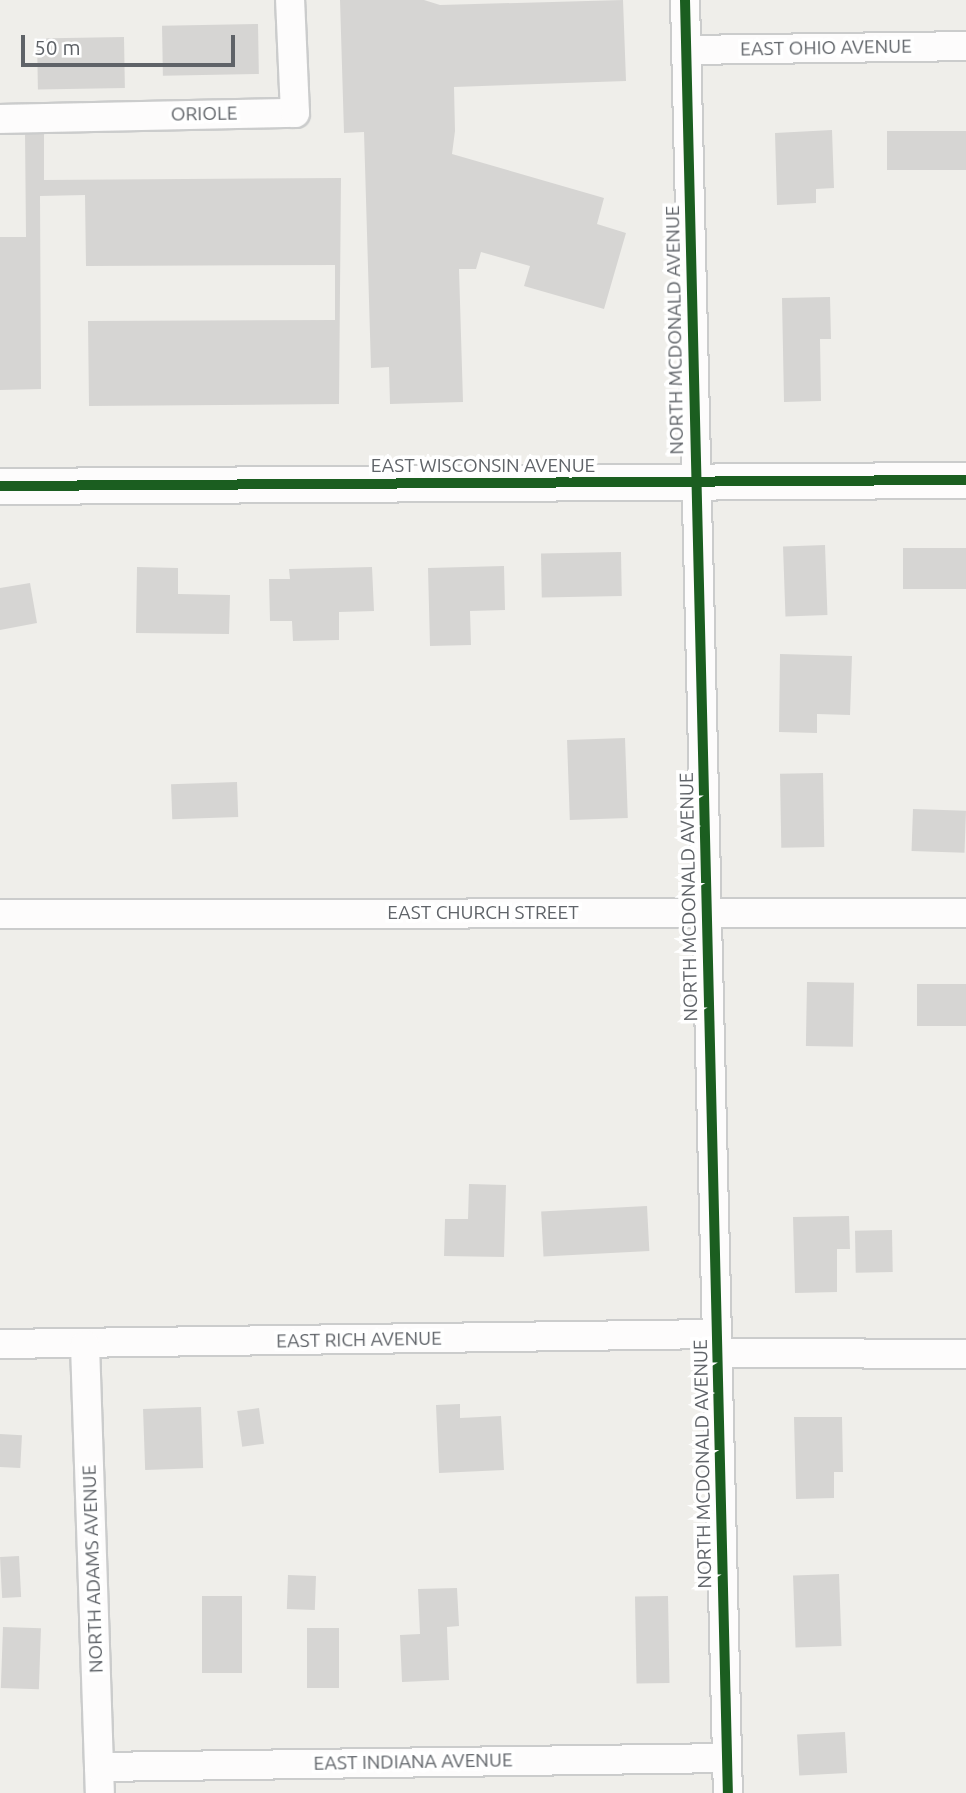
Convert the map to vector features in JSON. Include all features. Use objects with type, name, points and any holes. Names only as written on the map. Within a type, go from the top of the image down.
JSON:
[{"type":"street","name":"ORIOLE","points":[[0,119],[295,113],[290,0]]},
{"type":"street","name":"NORTH MCDONALD AVENUE","points":[[685,0],[728,1793]]},
{"type":"street","name":"EAST OHIO AVENUE","points":[[686,50],[966,46]]},
{"type":"street","name":"EAST WISCONSIN AVENUE","points":[[0,486],[966,480]]},
{"type":"street","name":"EAST CHURCH STREET","points":[[0,914],[966,913]]},
{"type":"street","name":"EAST RICH AVENUE","points":[[0,1344],[718,1344],[966,1354]]},
{"type":"street","name":"NORTH ADAMS AVENUE","points":[[85,1345],[100,1780]]},
{"type":"street","name":"EAST INDIANA AVENUE","points":[[100,1780],[727,1758]]},
{"type":"building","points":[[340,0],[424,0],[440,5],[623,0],[626,81],[454,87],[455,131],[452,154],[604,198],[597,224],[626,233],[604,309],[524,286],[530,266],[481,252],[476,269],[459,269],[463,402],[390,404],[389,367],[371,368],[364,132],[344,133]]},
{"type":"building","points":[[258,24],[259,74],[163,76],[162,26]]},
{"type":"building","points":[[124,37],[125,88],[38,90],[37,39]]},
{"type":"building","points":[[832,130],[834,188],[816,189],[816,203],[777,205],[775,133]]},
{"type":"building","points":[[887,131],[966,131],[966,170],[887,170]]},
{"type":"building","points":[[25,132],[44,132],[44,180],[341,178],[339,404],[89,406],[88,321],[335,320],[335,265],[86,266],[85,195],[40,196],[41,389],[0,390],[0,237],[26,237]]},
{"type":"building","points":[[830,297],[831,339],[820,339],[821,401],[784,402],[782,298]]},
{"type":"building","points":[[825,545],[827,615],[785,616],[783,546]]},
{"type":"building","points":[[903,548],[966,548],[966,589],[903,589]]},
{"type":"building","points":[[621,552],[622,596],[542,597],[541,553]]},
{"type":"building","points":[[504,566],[505,610],[470,611],[471,645],[430,646],[428,568]]},
{"type":"building","points":[[137,567],[178,568],[178,594],[230,595],[229,634],[136,633]]},
{"type":"building","points":[[372,567],[374,611],[339,612],[339,640],[293,641],[292,621],[270,621],[269,579],[290,579],[289,569]]},
{"type":"building","points":[[30,583],[37,623],[0,630],[0,588]]},
{"type":"building","points":[[780,654],[852,656],[850,715],[817,714],[817,733],[779,732]]},
{"type":"building","points":[[625,738],[628,818],[570,820],[567,740]]},
{"type":"building","points":[[823,773],[824,847],[781,848],[780,774]]},
{"type":"building","points":[[237,782],[238,817],[172,819],[171,784]]},
{"type":"building","points":[[913,809],[966,811],[965,853],[912,851]]},
{"type":"building","points":[[807,982],[854,983],[853,1047],[806,1046]]},
{"type":"building","points":[[917,984],[966,984],[966,1026],[917,1026]]},
{"type":"building","points":[[469,1184],[506,1185],[504,1257],[444,1256],[445,1219],[468,1219]]},
{"type":"building","points":[[647,1206],[649,1251],[544,1256],[541,1212]]},
{"type":"building","points":[[849,1216],[850,1249],[837,1249],[837,1292],[795,1293],[793,1217]]},
{"type":"building","points":[[892,1230],[893,1272],[856,1273],[855,1231]]},
{"type":"building","points":[[460,1404],[460,1418],[501,1416],[504,1470],[439,1473],[436,1405]]},
{"type":"building","points":[[201,1407],[203,1468],[145,1470],[143,1409]]},
{"type":"building","points":[[259,1408],[264,1444],[242,1447],[237,1411]]},
{"type":"building","points":[[794,1417],[842,1417],[843,1472],[834,1472],[834,1498],[796,1499]]},
{"type":"building","points":[[0,1434],[22,1435],[20,1468],[0,1467]]},
{"type":"building","points":[[19,1556],[21,1597],[2,1598],[0,1557]]},
{"type":"building","points":[[839,1574],[842,1646],[796,1648],[793,1576]]},
{"type":"building","points":[[288,1575],[316,1576],[315,1610],[287,1609]]},
{"type":"building","points":[[457,1588],[459,1626],[447,1627],[449,1680],[402,1682],[400,1635],[420,1634],[418,1589]]},
{"type":"building","points":[[202,1596],[242,1596],[242,1673],[202,1673]]},
{"type":"building","points":[[668,1596],[670,1683],[637,1684],[635,1597]]},
{"type":"building","points":[[3,1627],[41,1628],[39,1689],[1,1688]]},
{"type":"building","points":[[307,1628],[339,1628],[339,1688],[307,1688]]},
{"type":"building","points":[[845,1732],[847,1773],[799,1775],[797,1735]]},
{"type":"cycle path","points":[[685,0],[728,1793]]},
{"type":"cycle path","points":[[0,486],[966,480]]}]
